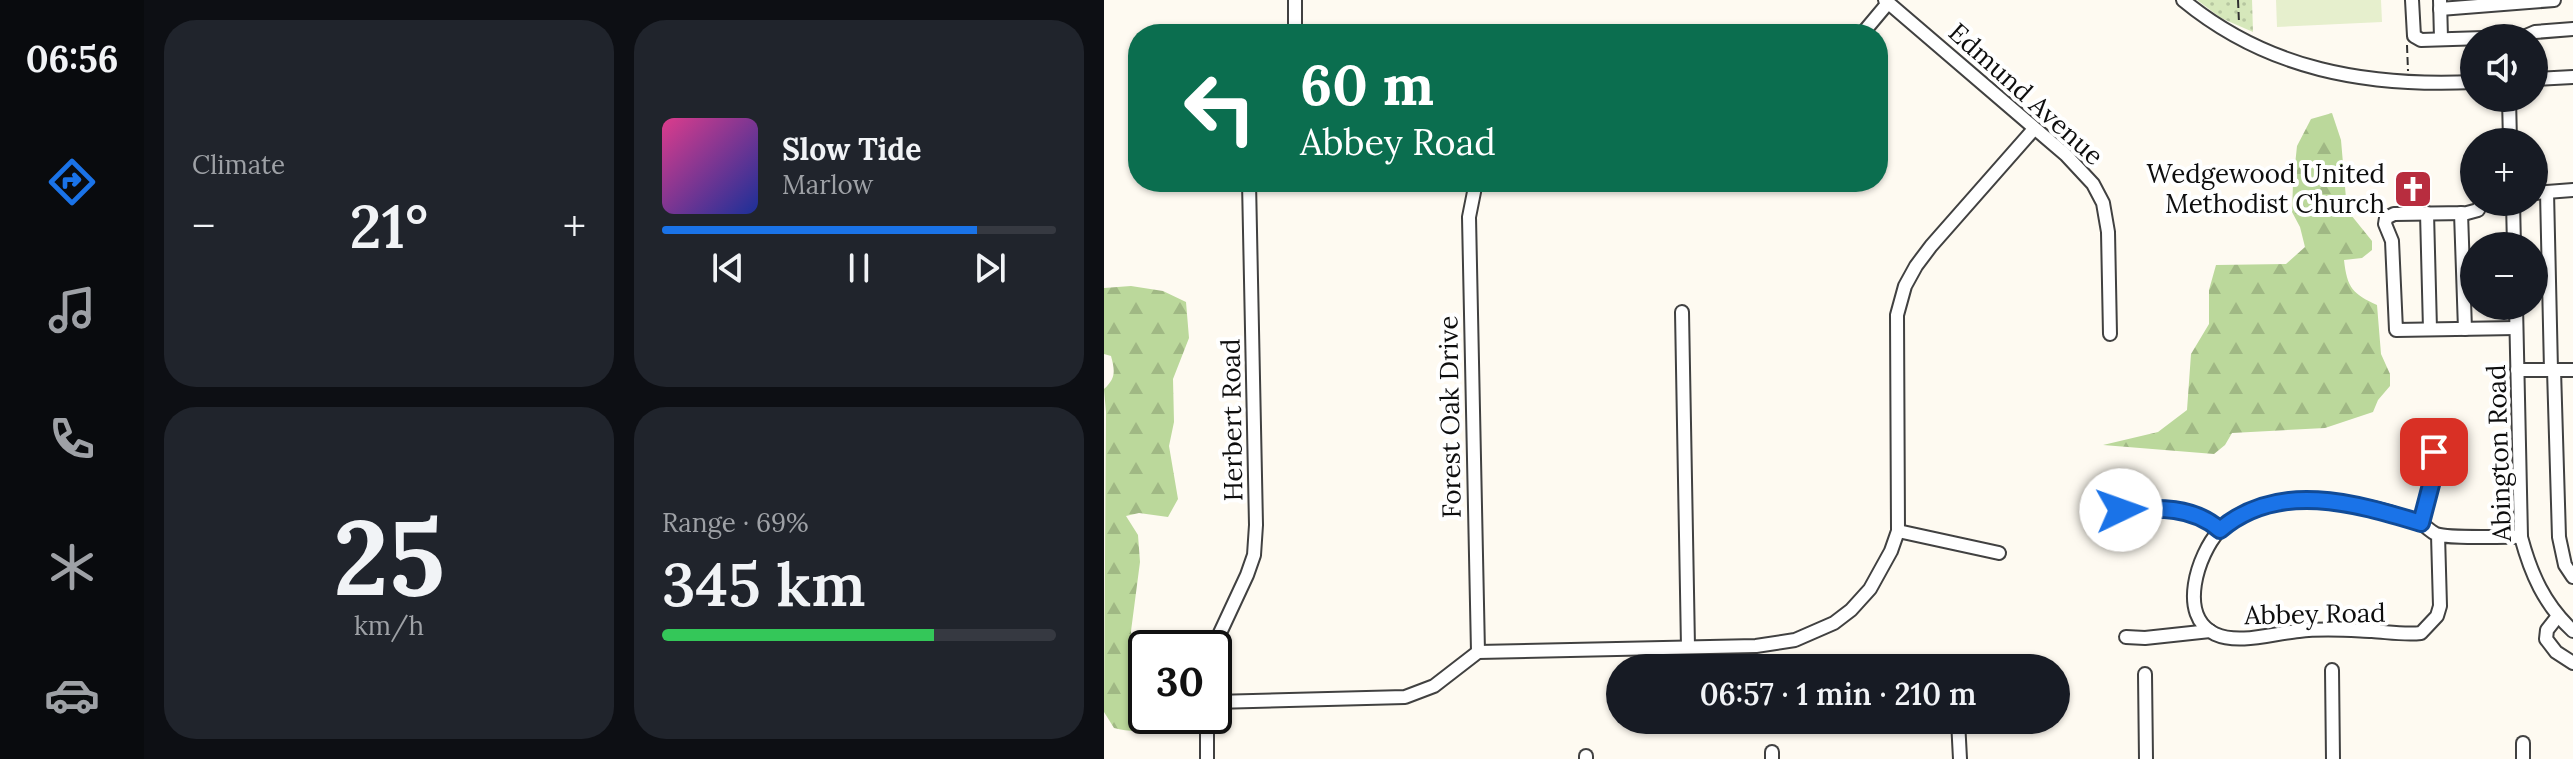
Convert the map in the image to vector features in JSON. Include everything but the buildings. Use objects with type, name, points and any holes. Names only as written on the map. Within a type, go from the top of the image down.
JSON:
[{"type":"street","points":[[1295,0],[1295,24]]},
{"type":"street","points":[[2412,0],[2414,36],[2421,40],[2460,38]]},
{"type":"street","points":[[2441,38],[2440,4],[2554,0]]},
{"type":"street","points":[[1870,24],[1887,2]]},
{"type":"street","name":"Edmund Avenue","points":[[1887,2],[2086,174],[2103,203],[2108,232],[2110,334]]},
{"type":"street","points":[[2190,2],[2239,37],[2300,64],[2349,77],[2408,84],[2460,82]]},
{"type":"street","points":[[2548,31],[2573,29]]},
{"type":"street","points":[[2548,78],[2573,77]]},
{"type":"street","points":[[1232,702],[1405,697],[1434,686],[1478,652],[1776,645],[1834,623],[1870,589],[1882,570],[1898,531],[1896,325],[1901,295],[1931,246],[2034,129]]},
{"type":"street","points":[[2548,192],[2573,190]]},
{"type":"street","name":"Herbert Road","points":[[1221,630],[1254,555],[1256,525],[1249,192]]},
{"type":"street","name":"Forest Oak Drive","points":[[1474,192],[1469,233],[1478,652]]},
{"type":"street","points":[[2427,213],[2430,329]]},
{"type":"street","points":[[2460,213],[2394,214],[2386,218],[2385,224],[2392,241],[2396,330],[2516,328]]},
{"type":"street","points":[[2461,216],[2465,329]]},
{"type":"street","points":[[2543,216],[2561,548],[2565,565],[2573,577]]},
{"type":"street","points":[[1682,312],[1688,647]]},
{"type":"street","name":"Abington Road","points":[[2516,320],[2521,537],[2541,594],[2573,631]]},
{"type":"street","points":[[2517,370],[2573,370]]},
{"type":"street","points":[[2421,523],[2433,477],[2434,452]]},
{"type":"street","points":[[2557,483],[2573,483]]},
{"type":"street","name":"Abbey Road","points":[[2310,500],[2369,507],[2421,523],[2438,535],[2440,606],[2437,616],[2421,633],[2303,630],[2235,638],[2210,631],[2196,611],[2194,592],[2205,552],[2220,530],[2251,509],[2310,500]]},
{"type":"street","points":[[2121,510],[2174,509],[2204,518],[2220,530]]},
{"type":"street","points":[[1898,531],[1999,553]]},
{"type":"street","points":[[2438,535],[2521,537]]},
{"type":"street","points":[[2558,616],[2547,630],[2546,639],[2556,652],[2573,663]]},
{"type":"street","points":[[2126,637],[2210,631]]},
{"type":"street","points":[[2332,670],[2333,759]]},
{"type":"street","points":[[2145,674],[2146,759]]},
{"type":"street","points":[[1207,734],[1207,759]]},
{"type":"street","points":[[1959,734],[1960,759]]},
{"type":"street","points":[[2523,743],[2523,759]]},
{"type":"path","points":[[2238,0],[2239,37]]},
{"type":"green space","points":[[2197,0],[2252,0],[2253,32],[2221,18]]},
{"type":"green space","points":[[2276,0],[2381,0],[2382,22],[2277,27]]},
{"type":"green space","points":[[2332,113],[2341,140],[2347,210],[2372,241],[2372,250],[2362,258],[2344,260],[2349,284],[2362,297],[2377,305],[2381,354],[2390,374],[2390,386],[2373,412],[2325,428],[2232,433],[2225,445],[2214,454],[2103,445],[2158,432],[2187,410],[2191,354],[2209,324],[2209,290],[2216,265],[2286,264],[2305,247],[2292,212],[2297,146],[2311,119]]},
{"type":"green space","points":[[1131,286],[1163,291],[1186,302],[1189,338],[1173,379],[1174,422],[1169,446],[1178,499],[1168,517],[1139,513],[1126,516],[1138,535],[1140,562],[1131,630],[1128,630],[1128,731],[1114,728],[1104,712],[1104,389],[1113,378],[1114,370],[1111,356],[1104,354],[1104,288]]},
{"type":"place","name":"Wedgewood United Methodist Church","points":[[2413,189]]},
{"type":"route","points":[[2121,510],[2174,509],[2204,518],[2220,530],[2251,509],[2310,500],[2369,507],[2421,523],[2433,477],[2434,452]]}]
